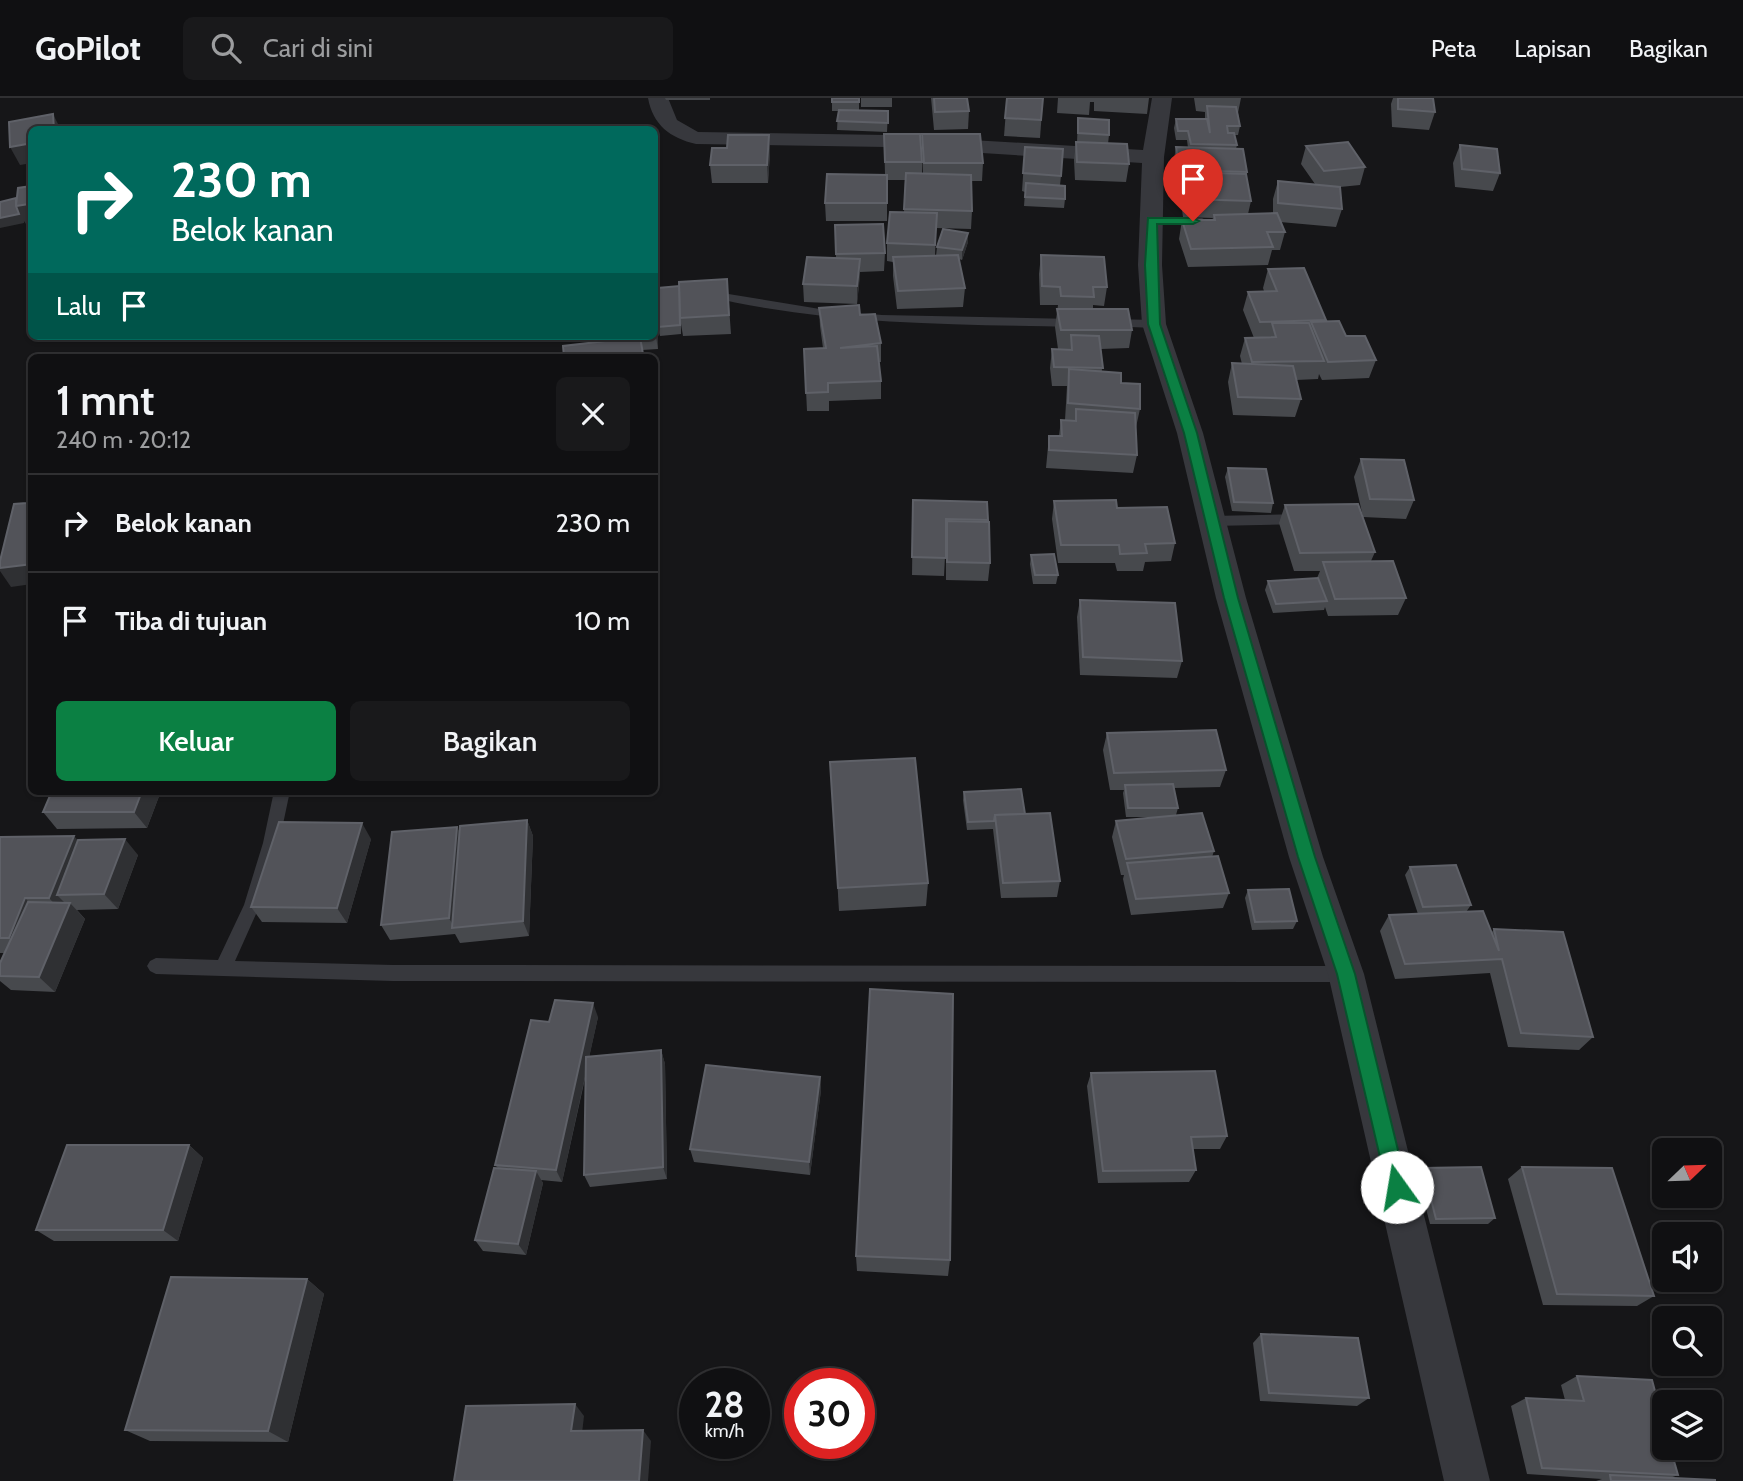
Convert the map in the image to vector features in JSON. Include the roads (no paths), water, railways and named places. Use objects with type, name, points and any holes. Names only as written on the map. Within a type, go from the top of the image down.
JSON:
[{"type":"street","points":[[658,98],[663,118],[676,131],[696,138],[886,141],[1167,156]]},
{"type":"street","points":[[1166,112],[1167,156],[1150,265],[1154,324],[1190,433],[1231,598],[1303,844],[1346,974],[1467,1481]]},
{"type":"lane","points":[[1159,220],[1219,221]]},
{"type":"lane","points":[[695,292],[827,314],[882,319],[1086,323]]},
{"type":"lane","points":[[1099,323],[1154,324]]},
{"type":"lane","points":[[1212,521],[1321,518]]},
{"type":"lane","points":[[223,968],[252,905],[271,843],[281,795]]},
{"type":"lane","points":[[156,966],[393,974],[1346,974]]}]
